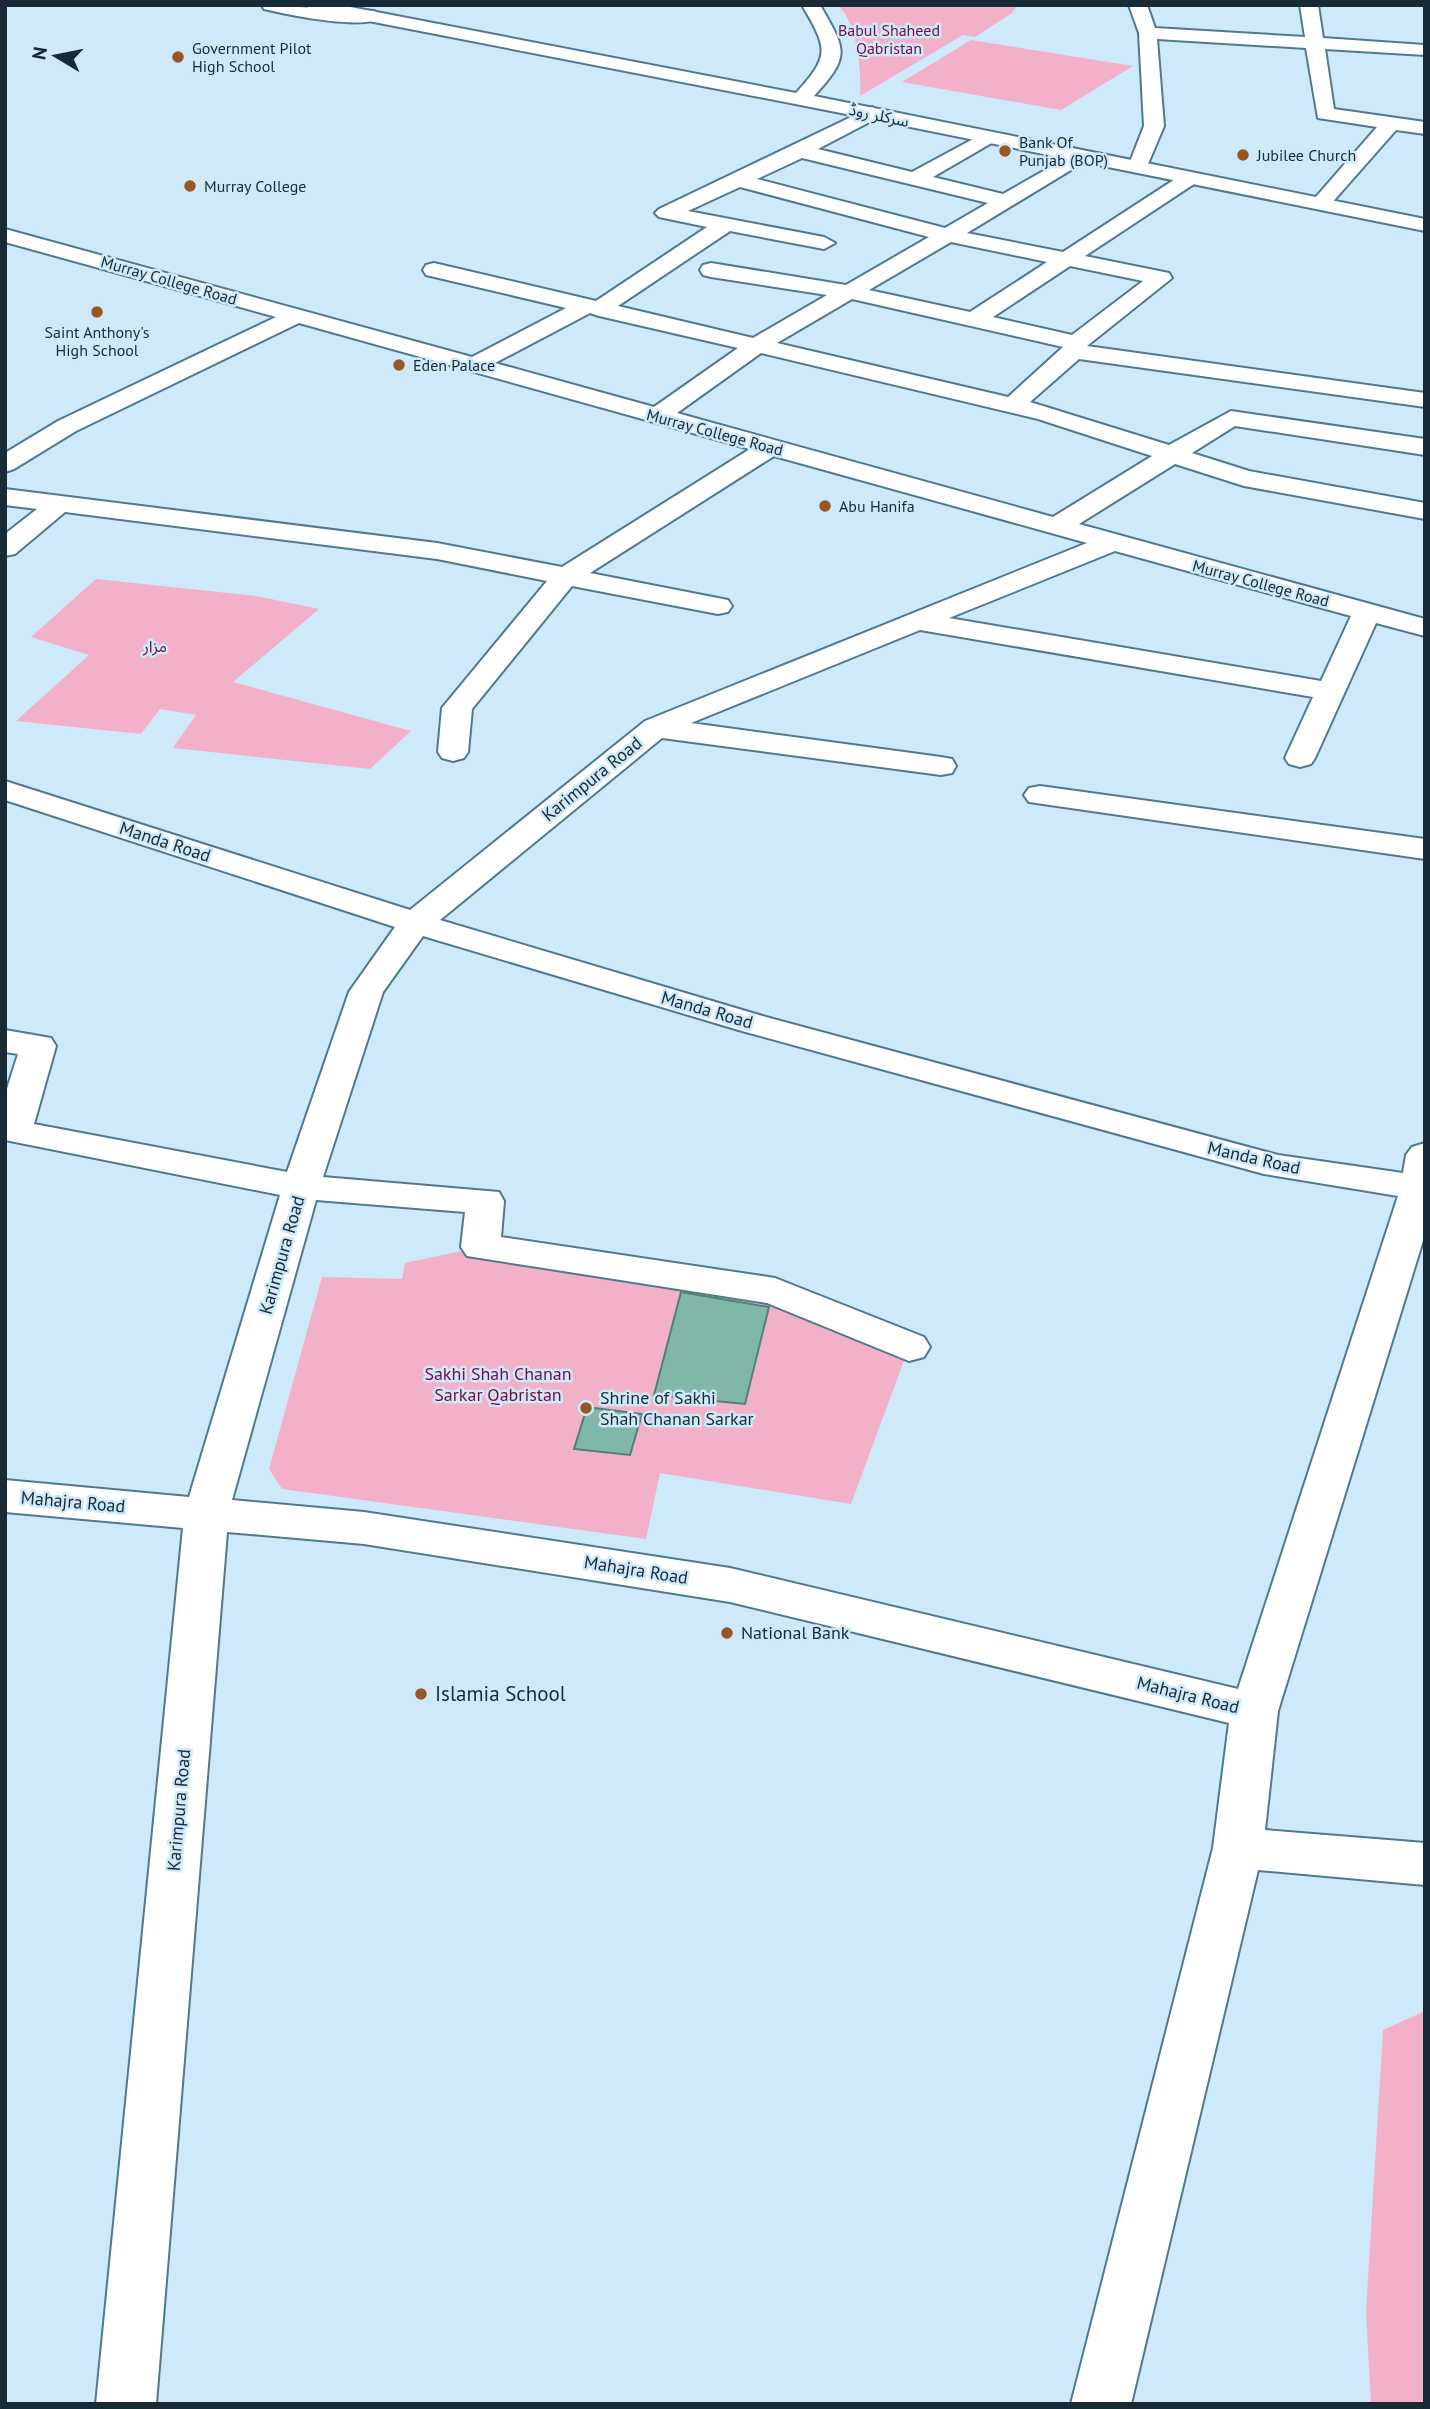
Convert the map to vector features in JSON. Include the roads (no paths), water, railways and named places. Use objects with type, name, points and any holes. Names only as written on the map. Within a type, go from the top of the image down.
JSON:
[{"type":"street","points":[[270,5],[320,15],[374,16]]},
{"type":"street","name":"سرکلر روڈ","points":[[312,5],[342,7],[374,16],[1322,202],[1425,225]]},
{"type":"street","points":[[801,99],[833,65],[835,47],[811,5]]},
{"type":"street","points":[[1138,5],[1148,33],[1154,126],[1138,167]]},
{"type":"street","points":[[1309,5],[1325,114],[1425,128]]},
{"type":"street","points":[[1148,33],[1313,41],[1425,50]]},
{"type":"street","points":[[824,243],[667,213],[800,151],[872,113]]},
{"type":"street","points":[[1322,202],[1390,124]]},
{"type":"street","points":[[915,179],[988,137]]},
{"type":"street","points":[[800,151],[1005,201]]},
{"type":"street","points":[[657,416],[756,346],[1084,156]]},
{"type":"street","points":[[975,319],[1190,178]]},
{"type":"street","points":[[735,179],[947,234],[1161,278],[1075,347],[1013,405]]},
{"type":"street","points":[[474,365],[592,307],[725,225]]},
{"type":"street","name":"Murray College Road","points":[[5,235],[1425,628]]},
{"type":"street","points":[[434,270],[1013,405],[1244,478],[1425,510]]},
{"type":"street","points":[[711,270],[849,292],[975,319],[1075,347],[1425,400]]},
{"type":"street","points":[[5,464],[67,426],[296,316]]},
{"type":"street","points":[[1057,526],[1231,418],[1425,447]]},
{"type":"street","points":[[453,752],[457,708],[565,577],[771,447]]},
{"type":"street","points":[[5,497],[438,551],[718,606]]},
{"type":"street","points":[[5,548],[61,502]]},
{"type":"street","name":"Karimpura Road","points":[[126,2404],[206,1514],[301,1187],[366,992],[415,923],[656,727],[1113,542]]},
{"type":"street","points":[[1300,758],[1367,612]]},
{"type":"street","points":[[915,621],[1329,691]]},
{"type":"street","points":[[656,727],[941,766]]},
{"type":"street","name":"Manda Road","points":[[5,790],[415,923],[754,1024],[1277,1166],[1423,1180]]},
{"type":"street","points":[[1040,795],[1425,849]]},
{"type":"street","points":[[5,1041],[38,1046],[13,1131],[301,1187],[485,1201],[481,1247],[775,1291],[909,1346]]},
{"type":"street","points":[[1101,2404],[1238,1849],[1254,1711],[1423,1180]]},
{"type":"street","name":"Mahajra Road","points":[[5,1496],[364,1528],[730,1585],[1254,1711]]},
{"type":"street","points":[[1238,1849],[1425,1864]]},
{"type":"place","name":"Government Pilot High School","points":[[178,57]]},
{"type":"place","name":"Bank Of Punjab (BOP)","points":[[1005,151]]},
{"type":"place","name":"Jubilee Church","points":[[1243,155]]},
{"type":"place","name":"Murray College","points":[[190,186]]},
{"type":"place","name":"Saint Anthony's High School","points":[[97,312]]},
{"type":"place","name":"Eden Palace","points":[[399,365]]},
{"type":"place","name":"Abu Hanifa","points":[[825,506]]},
{"type":"place","name":"Shrine of Sakhi Shah Chanan Sarkar","points":[[586,1408]]},
{"type":"place","name":"National Bank","points":[[727,1633]]},
{"type":"place","name":"Islamia School","points":[[421,1694]]},
{"type":"park label","name":"Babul Shaheed Qabristan","points":[[889,39]]},
{"type":"park label","name":"مزار","points":[[155,646]]},
{"type":"park label","name":"Sakhi Shah Chanan Sarkar Qabristan","points":[[498,1384]]}]
